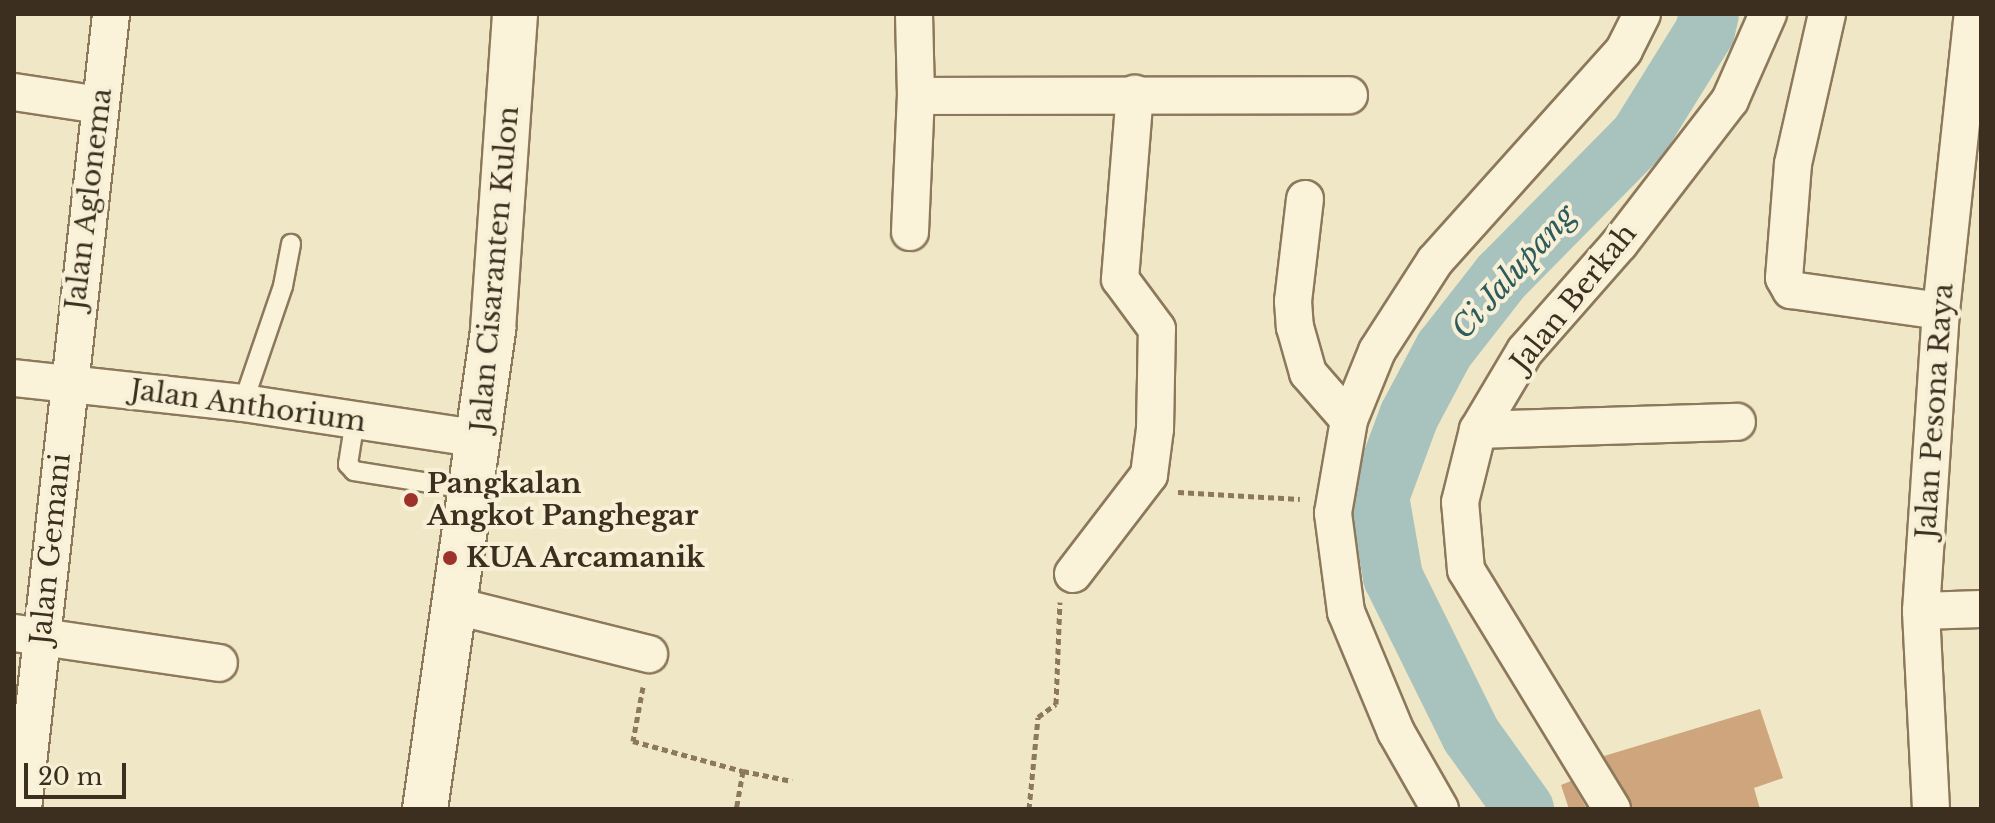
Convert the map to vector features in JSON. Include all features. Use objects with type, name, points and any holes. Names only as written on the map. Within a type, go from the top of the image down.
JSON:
[{"type":"main road","name":"Jalan Cisaranten Kulon","points":[[425,809],[480,439],[497,285],[515,14]]},
{"type":"street","name":"Jalan Aglonema","points":[[68,384],[111,14]]},
{"type":"street","points":[[910,232],[916,96],[914,14]]},
{"type":"street","points":[[1440,809],[1396,732],[1346,612],[1336,500],[1349,420],[1377,351],[1435,261],[1624,50],[1642,14]]},
{"type":"street","name":"Jalan Berkah","points":[[1612,809],[1466,570],[1460,502],[1478,430],[1525,351],[1620,243],[1730,100],[1768,14]]},
{"type":"street","points":[[1827,14],[1793,164],[1784,278],[1791,290],[1941,311]]},
{"type":"street","name":"Jalan Pesona Raya","points":[[1931,809],[1921,611],[1941,311],[1976,22]]},
{"type":"street","points":[[14,92],[100,105]]},
{"type":"street","points":[[1068,582],[1149,475],[1159,357],[1151,314],[1131,299],[1120,279],[1135,94]]},
{"type":"street","points":[[916,96],[1349,95]]},
{"type":"street","points":[[1305,199],[1293,301],[1295,327],[1308,373],[1349,420]]},
{"type":"street","name":"Jalan Anthorium","points":[[14,378],[243,403],[480,439]]},
{"type":"street","name":"Jalan Gemani","points":[[23,809],[28,635],[68,384]]},
{"type":"street","points":[[1478,430],[1737,422]]},
{"type":"street","points":[[456,606],[649,654]]},
{"type":"street","points":[[1921,611],[1981,609]]},
{"type":"street","points":[[28,635],[219,663]]},
{"type":"lane","points":[[243,403],[283,286],[291,244]]},
{"type":"lane","points":[[355,420],[348,464],[354,471],[473,490]]},
{"type":"path","points":[[1137,489],[1336,500]]},
{"type":"path","points":[[1029,809],[1038,717],[1056,704],[1068,582]]},
{"type":"path","points":[[649,654],[633,741],[792,781]]},
{"type":"path","points":[[736,809],[743,771]]},
{"type":"building","points":[[1760,709],[1783,778],[1754,788],[1760,809],[1633,809],[1604,756]]},
{"type":"building","points":[[1571,781],[1587,809],[1569,809],[1561,785]]},
{"type":"waterway","name":"Ci Jalupang","points":[[1524,809],[1471,735],[1393,577],[1379,497],[1409,416],[1444,350],[1501,277],[1640,136],[1705,31],[1709,14]]},
{"type":"place","name":"Pangkalan Angkot Panghegar","points":[[411,500]]},
{"type":"place","name":"KUA Arcamanik","points":[[450,558]]}]
